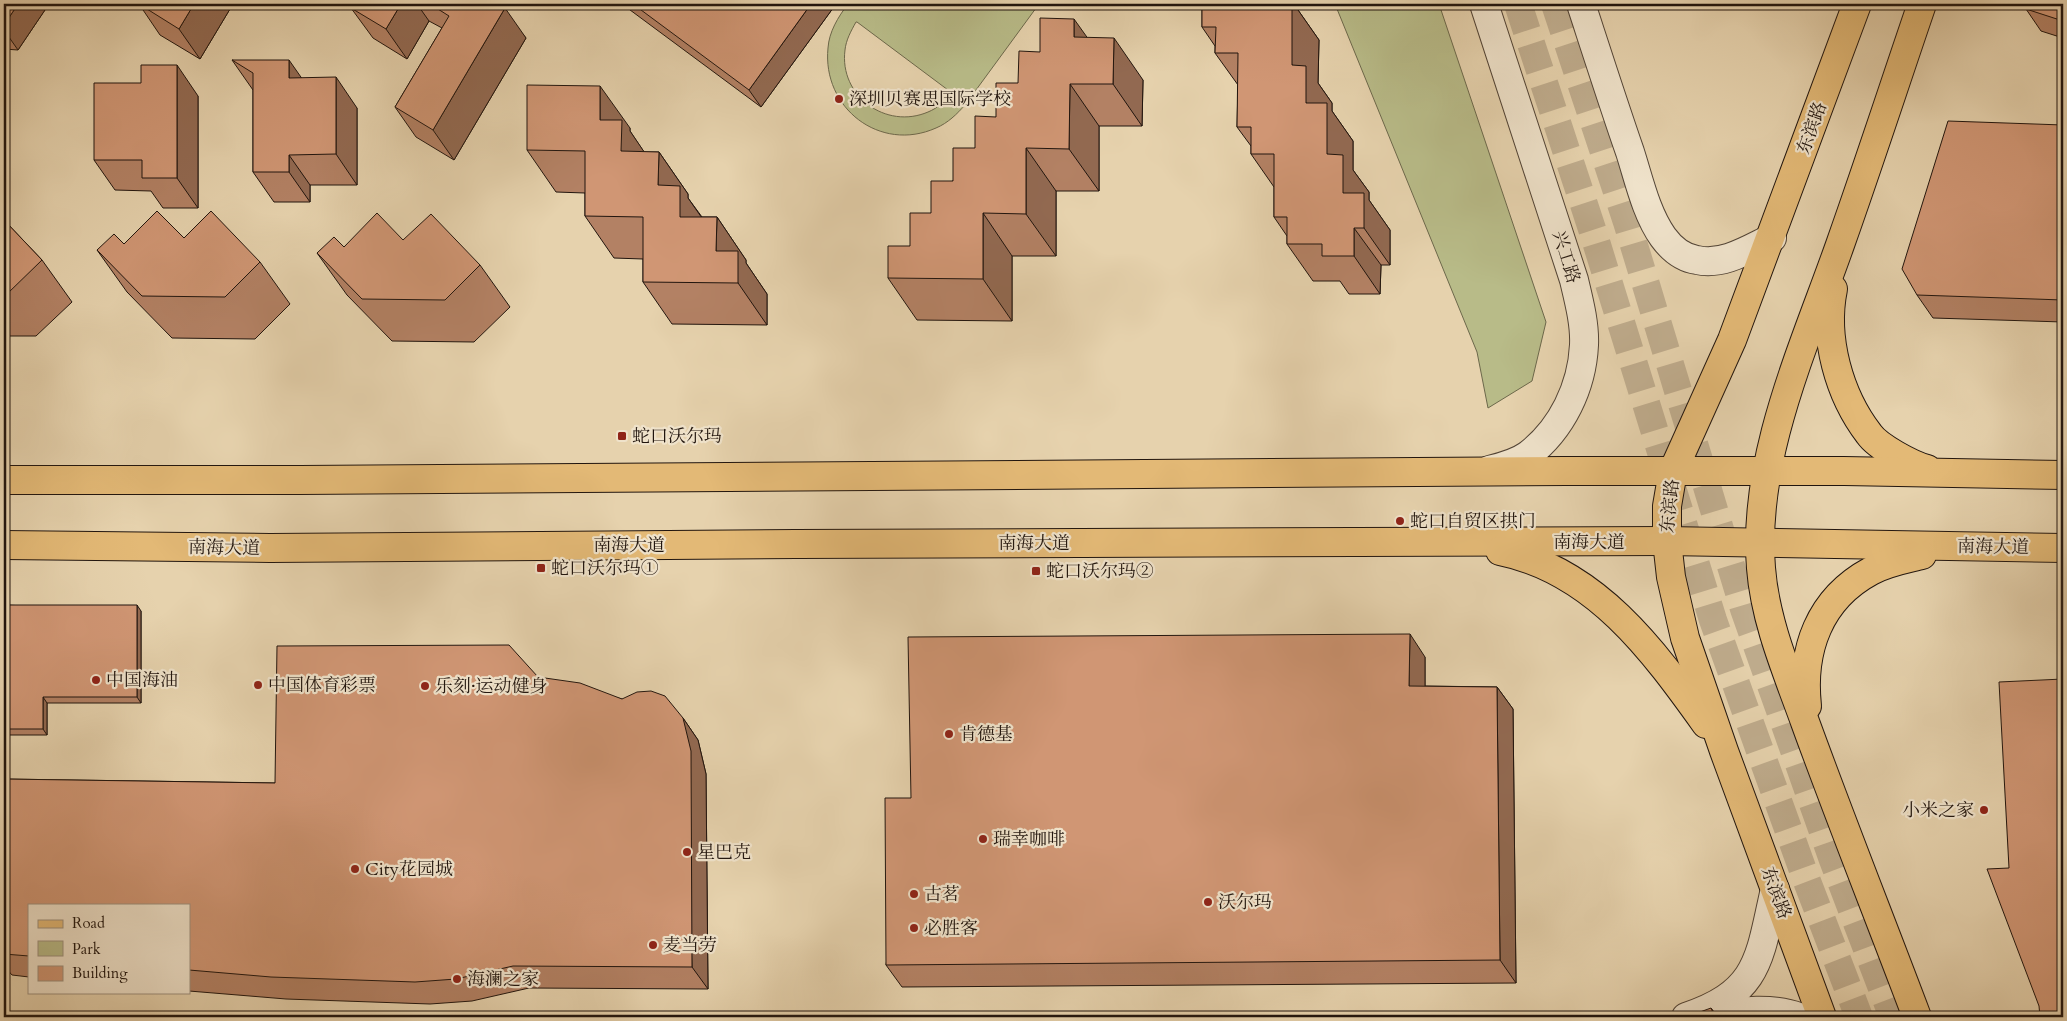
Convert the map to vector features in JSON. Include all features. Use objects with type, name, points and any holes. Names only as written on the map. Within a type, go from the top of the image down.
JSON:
[{"type":"main road","name":"东滨路","points":[[1822,1017],[1724,751],[1685,638],[1675,596],[1667,541],[1667,506],[1674,471],[1732,340],[1772,238],[1857,4]]},
{"type":"main road","points":[[1917,1017],[1817,755],[1768,614],[1763,590],[1760,542],[1767,471],[1793,378],[1922,4]]},
{"type":"main road","points":[[1842,239],[1831,298],[1831,340],[1841,384],[1854,411],[1870,436],[1916,466],[1946,473]]},
{"type":"main road","points":[[4,480],[300,480],[1674,471],[2063,475]]},
{"type":"main road","name":"南海大道","points":[[4,545],[270,548],[1667,541],[2063,548]]},
{"type":"main road","points":[[1452,542],[1524,556],[1562,573],[1599,598],[1635,632],[1676,682],[1724,751]]},
{"type":"main road","points":[[1817,755],[1808,713],[1805,687],[1809,652],[1819,624],[1832,602],[1847,586],[1872,570],[1924,554],[1973,547]]},
{"type":"street","name":"兴工路","points":[[1484,4],[1574,280],[1584,343],[1580,377],[1568,406],[1553,430],[1528,455],[1507,466],[1484,472]]},
{"type":"street","points":[[1581,4],[1643,194],[1656,226],[1664,238],[1675,250],[1685,256],[1706,262],[1728,258],[1772,238]]},
{"type":"street","points":[[1686,1017],[1719,1004],[1742,986],[1752,972],[1763,941],[1775,890]]},
{"type":"street","points":[[1690,1017],[1745,1011],[1780,1013],[1799,1017]]},
{"type":"green space","points":[[848,4],[1039,4],[965,105],[952,118],[936,128],[915,134],[895,134],[876,129],[859,120],[845,106],[834,89],[829,70],[828,48],[832,30]],"holes":[[[857,22],[952,93],[935,108],[912,116],[896,116],[868,105],[858,95],[850,82],[845,67],[846,43]]]},
{"type":"green space","points":[[1335,4],[1439,4],[1546,322],[1532,381],[1488,408],[1477,352]]},
{"type":"building","points":[[4,4],[18,4],[4,25]]},
{"type":"building","points":[[139,4],[194,4],[179,29]]},
{"type":"building","points":[[354,4],[401,4],[386,29],[351,8]]},
{"type":"building","points":[[430,4],[498,4],[505,8],[433,130],[395,107],[449,16]]},
{"type":"building","points":[[633,4],[811,4],[749,90]]},
{"type":"building","points":[[1202,4],[1292,4],[1292,65],[1306,66],[1306,103],[1327,103],[1327,154],[1343,155],[1343,193],[1364,193],[1364,228],[1354,228],[1354,256],[1322,256],[1322,244],[1287,244],[1287,217],[1274,217],[1274,154],[1251,154],[1251,127],[1237,127],[1238,53],[1215,53],[1216,27],[1202,27]]},
{"type":"building","points":[[2027,4],[2063,4],[2063,21],[2026,9]]},
{"type":"building","points":[[1040,18],[1074,19],[1074,37],[1114,38],[1113,84],[1070,84],[1069,149],[1026,148],[1026,214],[983,213],[983,279],[888,278],[888,246],[910,246],[910,213],[931,213],[931,181],[953,181],[953,148],[975,148],[975,116],[996,117],[996,83],[1018,83],[1019,51],[1040,52]]},
{"type":"building","points":[[232,60],[289,60],[289,78],[336,77],[336,154],[289,155],[289,172],[253,172],[253,73]]},
{"type":"building","points":[[141,65],[177,65],[177,178],[142,178],[142,160],[94,160],[94,83],[141,83]]},
{"type":"building","points":[[527,85],[600,86],[600,120],[622,120],[621,151],[659,152],[658,185],[680,186],[680,217],[717,217],[716,251],[738,251],[738,283],[643,282],[643,217],[585,216],[585,151],[527,150]]},
{"type":"building","points":[[1948,121],[2063,125],[2063,300],[1917,295],[1902,269]]},
{"type":"building","points":[[157,211],[184,238],[211,211],[260,262],[225,297],[142,296],[97,250],[114,234],[124,244]]},
{"type":"building","points":[[377,213],[403,240],[431,214],[480,265],[445,300],[362,299],[317,253],[334,237],[344,247]]},
{"type":"building","points":[[4,220],[42,260],[7,294],[4,294]]},
{"type":"building","points":[[4,605],[137,605],[137,697],[43,697],[43,729],[4,729]]},
{"type":"building","name":"沃尔玛","points":[[1410,634],[1409,686],[1497,687],[1500,960],[886,965],[885,798],[911,798],[908,637]]},
{"type":"building","name":"City花园城","points":[[509,645],[538,677],[580,683],[622,699],[637,692],[651,691],[665,696],[683,718],[691,751],[692,967],[513,966],[456,979],[415,982],[271,977],[190,970],[190,904],[28,904],[28,956],[4,954],[4,779],[275,783],[277,646]]},
{"type":"building","points":[[2063,679],[2063,1017],[2040,1017],[2039,1006],[1987,869],[2009,868],[1999,682]]},
{"type":"building","points":[[1711,1008],[1715,1017],[1686,1017]]},
{"type":"tunnel","points":[[1518,4],[1593,232],[1713,620],[1805,876],[1859,1017]]},
{"type":"tunnel","points":[[1555,4],[1627,222],[1744,609],[1833,860],[1893,1017]]},
{"type":"place","name":"深圳贝赛思国际学校","points":[[839,99]]},
{"type":"place","name":"蛇口沃尔玛","points":[[622,436]]},
{"type":"place","name":"蛇口自贸区拱门","points":[[1400,521]]},
{"type":"place","name":"蛇口沃尔玛①","points":[[541,568]]},
{"type":"place","name":"蛇口沃尔玛②","points":[[1036,571]]},
{"type":"place","name":"中国海油","points":[[96,680]]},
{"type":"place","name":"中国体育彩票","points":[[258,685]]},
{"type":"place","name":"乐刻·运动健身","points":[[425,686]]},
{"type":"place","name":"肯德基","points":[[949,734]]},
{"type":"place","name":"小米之家","points":[[1984,810]]},
{"type":"place","name":"瑞幸咖啡","points":[[983,839]]},
{"type":"place","name":"星巴克","points":[[687,852]]},
{"type":"place","name":"City花园城","points":[[355,869]]},
{"type":"place","name":"古茗","points":[[914,894]]},
{"type":"place","name":"沃尔玛","points":[[1208,902]]},
{"type":"place","name":"必胜客","points":[[914,928]]},
{"type":"place","name":"麦当劳","points":[[653,945]]},
{"type":"place","name":"海澜之家","points":[[457,979]]}]
